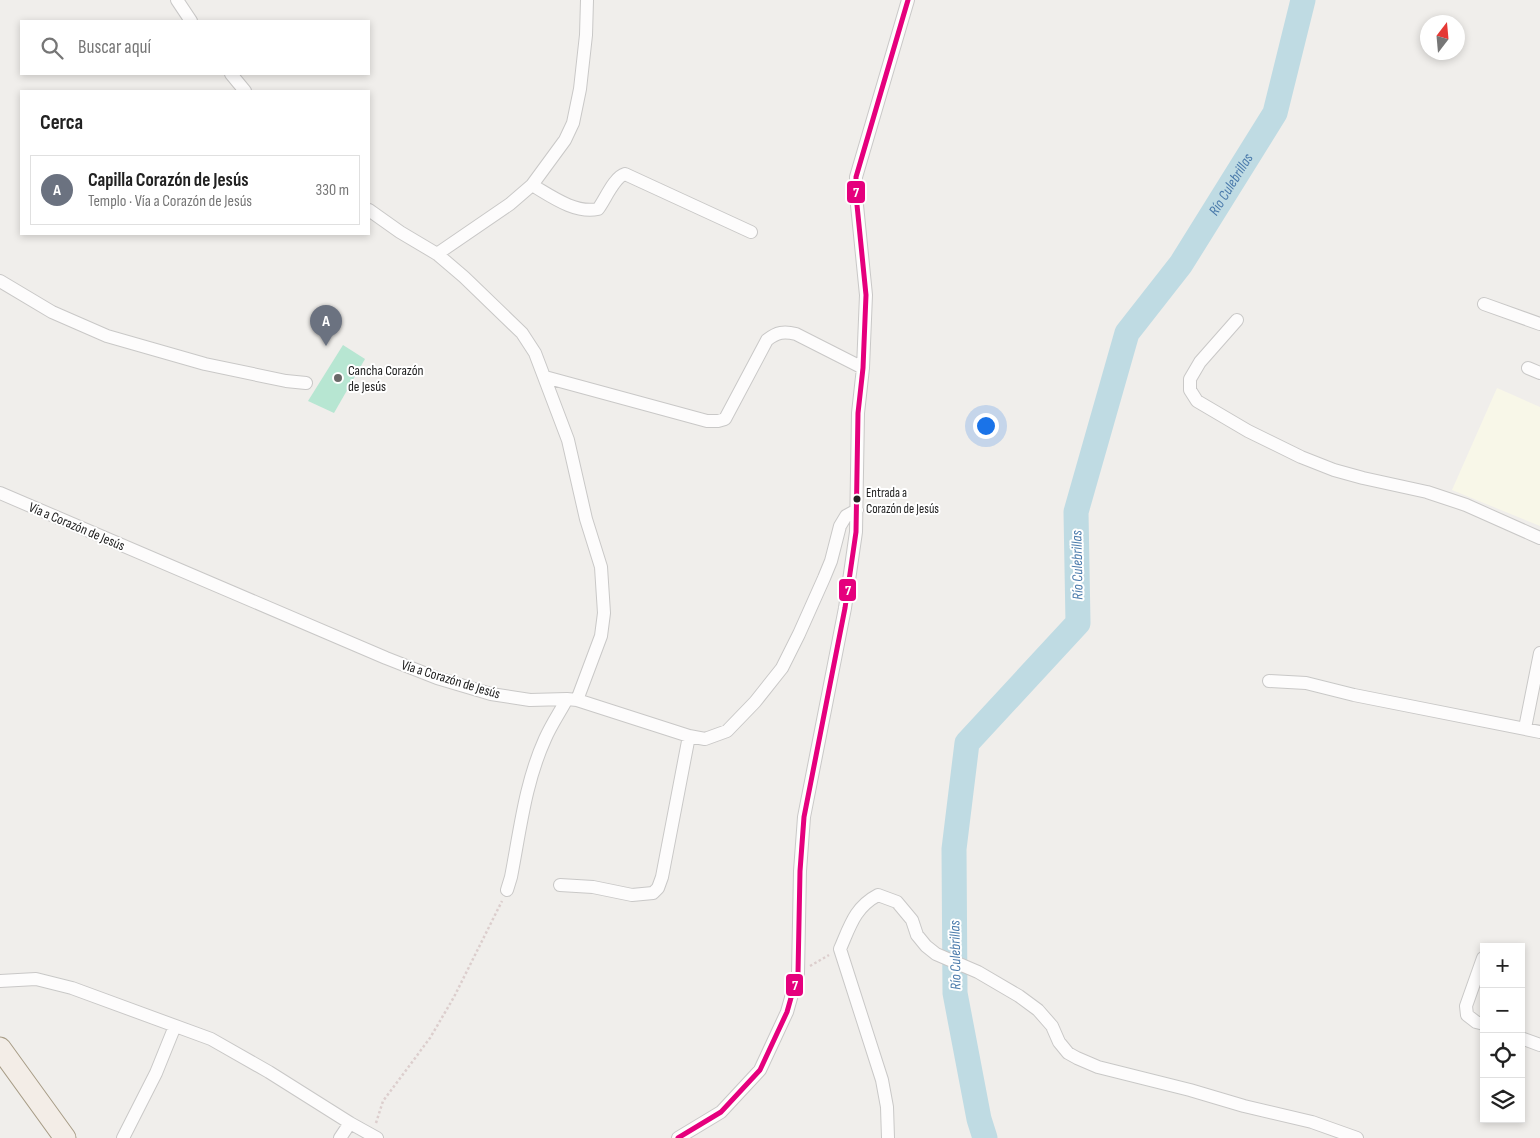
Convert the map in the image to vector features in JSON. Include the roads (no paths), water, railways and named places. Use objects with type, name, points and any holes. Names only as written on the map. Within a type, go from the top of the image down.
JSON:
[{"type":"main road","points":[[0,1048],[65,1138]]},
{"type":"street","points":[[177,0],[190,20]]},
{"type":"street","points":[[437,254],[510,204],[532,185],[565,140],[573,123],[580,89],[586,35],[587,0]]},
{"type":"street","points":[[678,1138],[722,1112],[760,1070],[787,1012],[798,974],[800,871],[804,817],[844,608],[856,532],[858,413],[863,368],[866,295],[856,195],[856,177],[908,0]]},
{"type":"street","points":[[232,75],[244,90]]},
{"type":"street","points":[[532,185],[577,208],[590,211],[598,209],[615,181],[619,176],[625,174],[751,232]]},
{"type":"street","points":[[370,211],[400,232],[437,254],[522,332],[535,353],[568,440],[586,519],[601,567],[604,613],[601,636],[572,699],[545,739],[527,791],[507,890]]},
{"type":"street","points":[[0,281],[52,312],[107,336],[206,364],[286,381],[306,383]]},
{"type":"street","points":[[1484,304],[1540,324]]},
{"type":"street","points":[[1237,320],[1200,362],[1190,379],[1190,390],[1197,401],[1248,431],[1326,467],[1363,478],[1427,492],[1466,505],[1540,538]]},
{"type":"street","points":[[545,377],[707,421],[718,421],[725,419],[767,340],[774,334],[786,331],[796,334],[863,368]]},
{"type":"street","name":"Vía a Corazón de Jesús","points":[[0,492],[386,658],[437,678],[491,694],[530,700],[572,699],[689,736],[705,739],[726,731],[755,702],[782,668],[824,578],[840,526],[846,516],[857,510]]},
{"type":"street","points":[[1525,728],[1540,653]]},
{"type":"street","points":[[1269,681],[1306,683],[1354,695],[1540,732]]},
{"type":"street","points":[[560,885],[593,888],[632,895],[653,893],[658,888],[662,877],[689,736]]},
{"type":"street","points":[[888,1138],[887,1107],[882,1080],[840,949],[851,923],[866,902],[878,896],[897,902],[912,920],[918,935],[926,946],[936,954],[978,972],[1019,996],[1038,1010],[1052,1026],[1059,1042],[1068,1053],[1077,1058],[1098,1066],[1244,1106],[1312,1122],[1357,1138]]},
{"type":"street","points":[[1480,966],[1466,1006],[1468,1015],[1480,1023]]},
{"type":"street","points":[[0,981],[36,979],[72,988],[211,1039],[375,1137]]},
{"type":"street","points":[[123,1138],[156,1073],[175,1026]]},
{"type":"street","points":[[1525,1039],[1540,1045]]},
{"type":"street","points":[[340,1138],[350,1123]]},
{"type":"waterway","name":"Río Culebrillas","points":[[985,1138],[979,1119],[955,993],[954,849],[967,743],[1078,623],[1076,512],[1127,333],[1181,264],[1275,113],[1303,0]]},
{"type":"place","name":"Capilla Corazón de Jesús","points":[[326,346]]},
{"type":"place","name":"Cancha Corazón de Jesús","points":[[338,378]]},
{"type":"place","name":"Entrada a Corazón de Jesús","points":[[857,499]]}]
